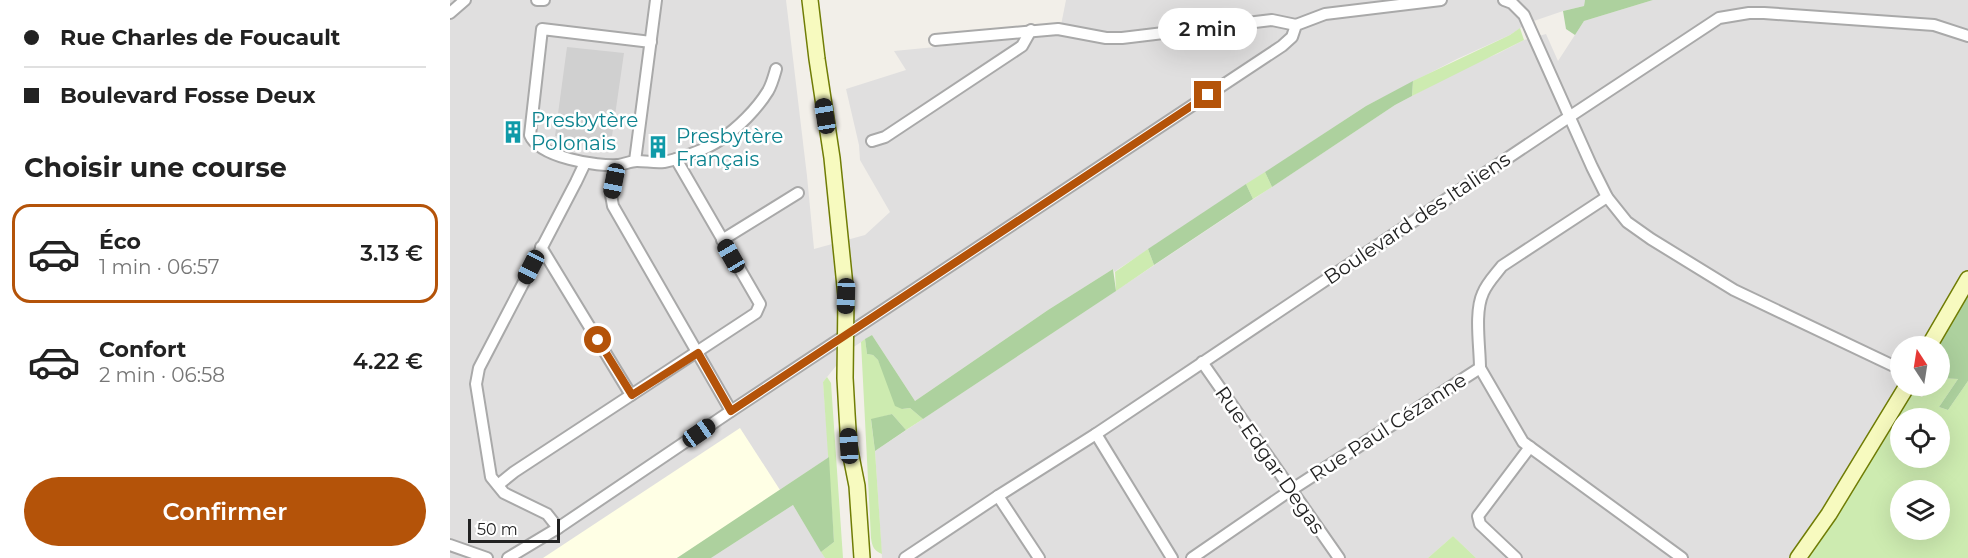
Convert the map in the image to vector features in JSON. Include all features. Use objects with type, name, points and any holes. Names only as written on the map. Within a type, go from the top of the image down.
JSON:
[{"type":"main road","points":[[810,0],[832,158],[846,296],[844,378],[849,446],[857,486],[862,558]]},
{"type":"main road","points":[[1935,336],[1968,279]]},
{"type":"main road","points":[[1798,558],[1829,514],[1901,396]]},
{"type":"street","points":[[450,13],[465,0]]},
{"type":"street","points":[[537,0],[544,0]]},
{"type":"street","points":[[635,161],[656,0]]},
{"type":"street","points":[[935,40],[1031,30],[1063,29],[1106,38],[1122,38],[1272,20],[1296,25],[1325,14],[1441,0]]},
{"type":"street","points":[[1504,0],[1519,8],[1531,29],[1607,197],[1627,222],[1734,290],[1890,364]]},
{"type":"street","name":"Boulevard des Italiens","points":[[905,558],[1096,434],[1719,18],[1749,13],[1798,15],[1934,25],[1968,36]]},
{"type":"street","points":[[508,558],[558,528],[1282,46],[1292,37],[1296,25]]},
{"type":"street","points":[[651,42],[542,29],[531,138],[534,142],[549,151],[585,163],[618,165],[635,161],[663,162],[676,159],[710,146],[731,132],[751,113],[768,90],[776,69]]},
{"type":"street","points":[[872,141],[885,136],[1022,46],[1031,30]]},
{"type":"street","points":[[498,485],[514,472],[756,313],[760,304],[676,159]]},
{"type":"street","points":[[558,528],[547,514],[504,493],[491,477],[476,384],[479,368],[585,163]]},
{"type":"street","points":[[618,165],[611,195],[613,206],[731,411]]},
{"type":"street","points":[[722,240],[798,193]]},
{"type":"street","name":"Rue Paul Cézanne","points":[[1192,558],[1291,490],[1480,368],[1479,314],[1482,295],[1490,280],[1502,267],[1607,197]]},
{"type":"street","points":[[541,247],[632,395]]},
{"type":"street","name":"Rue Edgar Degas","points":[[1202,362],[1339,558]]},
{"type":"street","points":[[1480,368],[1523,442],[1682,558]]},
{"type":"street","points":[[1096,434],[1172,558]]},
{"type":"street","points":[[1516,558],[1480,524],[1478,516],[1530,447]]},
{"type":"street","points":[[998,496],[1039,558]]},
{"type":"street","points":[[450,545],[487,558]]},
{"type":"shaded area","points":[[450,0],[786,0],[814,249],[865,235],[890,212],[860,160],[859,145],[846,89],[906,70],[894,51],[1059,35],[1066,0],[1585,0],[1584,6],[1528,23],[1510,35],[1457,59],[1366,106],[1115,272],[1113,269],[1048,310],[915,401],[872,335],[849,350],[823,382],[829,457],[677,558],[450,558]]},
{"type":"shaded area","points":[[1653,0],[1968,0],[1968,279],[1935,336],[1890,336],[1890,396],[1894,396],[1798,558],[1476,558],[1453,536],[1428,558],[882,558],[875,451],[1395,105],[1468,66],[1524,40],[1546,34],[1558,61],[1584,21]]},
{"type":"shaded area","points":[[567,47],[624,53],[611,143],[555,136]]},
{"type":"shaded area","points":[[740,428],[780,490],[711,536],[677,558],[543,558]]},
{"type":"shaded area","points":[[793,505],[825,558],[711,558],[748,534]]},
{"type":"green space","points":[[1585,0],[1653,0],[1584,21],[1575,35],[1566,29],[1563,11],[1584,6]]},
{"type":"green space","points":[[1520,28],[1524,40],[1412,96],[1413,81],[1510,35]]},
{"type":"green space","points":[[1413,81],[1412,96],[1272,187],[1265,172],[1366,106]]},
{"type":"green space","points":[[1265,172],[1272,187],[1253,199],[1246,184]]},
{"type":"green space","points":[[1246,184],[1253,199],[1154,265],[1148,249]]},
{"type":"green space","points":[[1148,249],[1154,265],[1116,291],[1115,272]]},
{"type":"green space","points":[[1113,269],[1116,291],[923,419],[910,408],[902,409],[895,406],[878,360],[873,355],[867,354],[865,339],[872,335],[915,401],[1048,310]]},
{"type":"green space","points":[[1968,290],[1968,381],[1949,408],[1939,407],[1946,396],[1950,396],[1950,391],[1958,379],[1950,379],[1950,336],[1942,336]]},
{"type":"green space","points":[[865,339],[867,354],[873,355],[878,360],[902,409],[910,408],[923,419],[906,430],[892,414],[871,420],[882,554],[874,548],[871,538],[861,342]]},
{"type":"green space","points":[[827,377],[831,383],[843,558],[825,558],[821,552],[834,542],[823,382]]},
{"type":"green space","points":[[1950,379],[1958,379],[1950,391]]},
{"type":"green space","points":[[1968,381],[1968,558],[1805,558],[1890,420],[1890,468],[1950,468],[1949,408]]},
{"type":"green space","points":[[1905,396],[1946,396],[1939,407],[1942,408],[1898,408]]},
{"type":"green space","points":[[892,414],[906,430],[875,451],[871,419]]},
{"type":"green space","points":[[829,457],[834,542],[821,552],[793,505],[711,558],[677,558]]},
{"type":"green space","points":[[1453,536],[1476,558],[1428,558]]},
{"type":"place","name":"Presbytère Polonais","points":[[513,132]]},
{"type":"place","name":"Presbytère Français","points":[[658,147]]},
{"type":"route","points":[[598,340],[632,395],[698,353],[731,411],[1208,95]]}]
